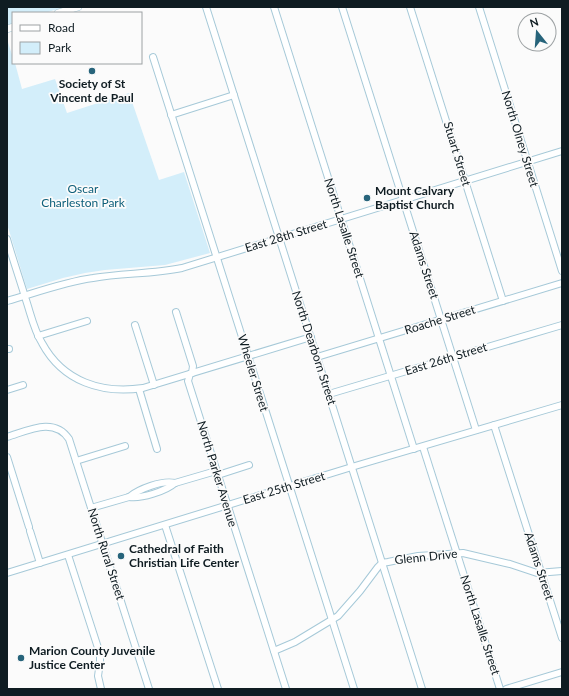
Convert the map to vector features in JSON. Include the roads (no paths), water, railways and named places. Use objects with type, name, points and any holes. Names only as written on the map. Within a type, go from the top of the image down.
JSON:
[{"type":"main road","points":[[61,12],[78,7]]},
{"type":"street","name":"North Dearborn Street","points":[[206,7],[422,689]]},
{"type":"street","name":"North Lasalle Street","points":[[274,7],[414,450]]},
{"type":"street","name":"Adams Street","points":[[342,7],[476,430]]},
{"type":"street","name":"Stuart Street","points":[[410,7],[503,301]]},
{"type":"street","name":"North Olney Street","points":[[479,7],[562,271]]},
{"type":"street","name":"Wheeler Street","points":[[153,57],[354,689]]},
{"type":"street","points":[[171,115],[234,96]]},
{"type":"street","name":"East 28th Street","points":[[7,301],[75,281],[111,275],[174,270],[562,151]]},
{"type":"street","points":[[7,239],[38,336],[49,355],[67,372],[90,384],[109,389],[139,389],[311,337]]},
{"type":"street","name":"Roache Street","points":[[317,357],[562,283]]},
{"type":"street","name":"North Parker Avenue","points":[[176,312],[193,366],[188,381],[286,689]]},
{"type":"street","points":[[38,336],[87,321]]},
{"type":"street","points":[[135,325],[154,385]]},
{"type":"street","name":"East 26th Street","points":[[329,394],[562,325]]},
{"type":"street","points":[[7,390],[23,385]]},
{"type":"street","points":[[139,389],[158,449]]},
{"type":"street","name":"East 25th Street","points":[[7,573],[352,467],[414,450],[562,405]]},
{"type":"street","name":"Adams Street","points":[[494,425],[562,638]]},
{"type":"street","name":"North Rural Street","points":[[7,437],[41,427],[53,427],[60,430],[67,436],[149,689]]},
{"type":"street","points":[[76,462],[125,446]]},
{"type":"street","name":"North Lasalle Street","points":[[423,447],[500,689]]},
{"type":"street","points":[[7,457],[40,563]]},
{"type":"street","points":[[91,508],[129,496],[134,498],[151,494],[175,483],[249,465]]},
{"type":"street","points":[[165,525],[218,689]]},
{"type":"street","name":"Glenn Drive","points":[[274,651],[295,642],[332,620],[344,609],[382,563],[418,556],[457,553],[473,555],[541,573],[562,572]]},
{"type":"street","points":[[68,555],[100,654],[98,676],[101,689]]},
{"type":"street","points":[[506,689],[562,672]]},
{"type":"place","name":"Society of St Vincent de Paul","points":[[92,71]]},
{"type":"place","name":"Mount Calvary Baptist Church","points":[[367,198]]},
{"type":"place","name":"Cathedral of Faith Christian Life Center","points":[[121,556]]},
{"type":"place","name":"Marion County Juvenile Justice Center","points":[[21,658]]},
{"type":"park label","name":"Oscar Charleston Park","points":[[83,196]]}]
